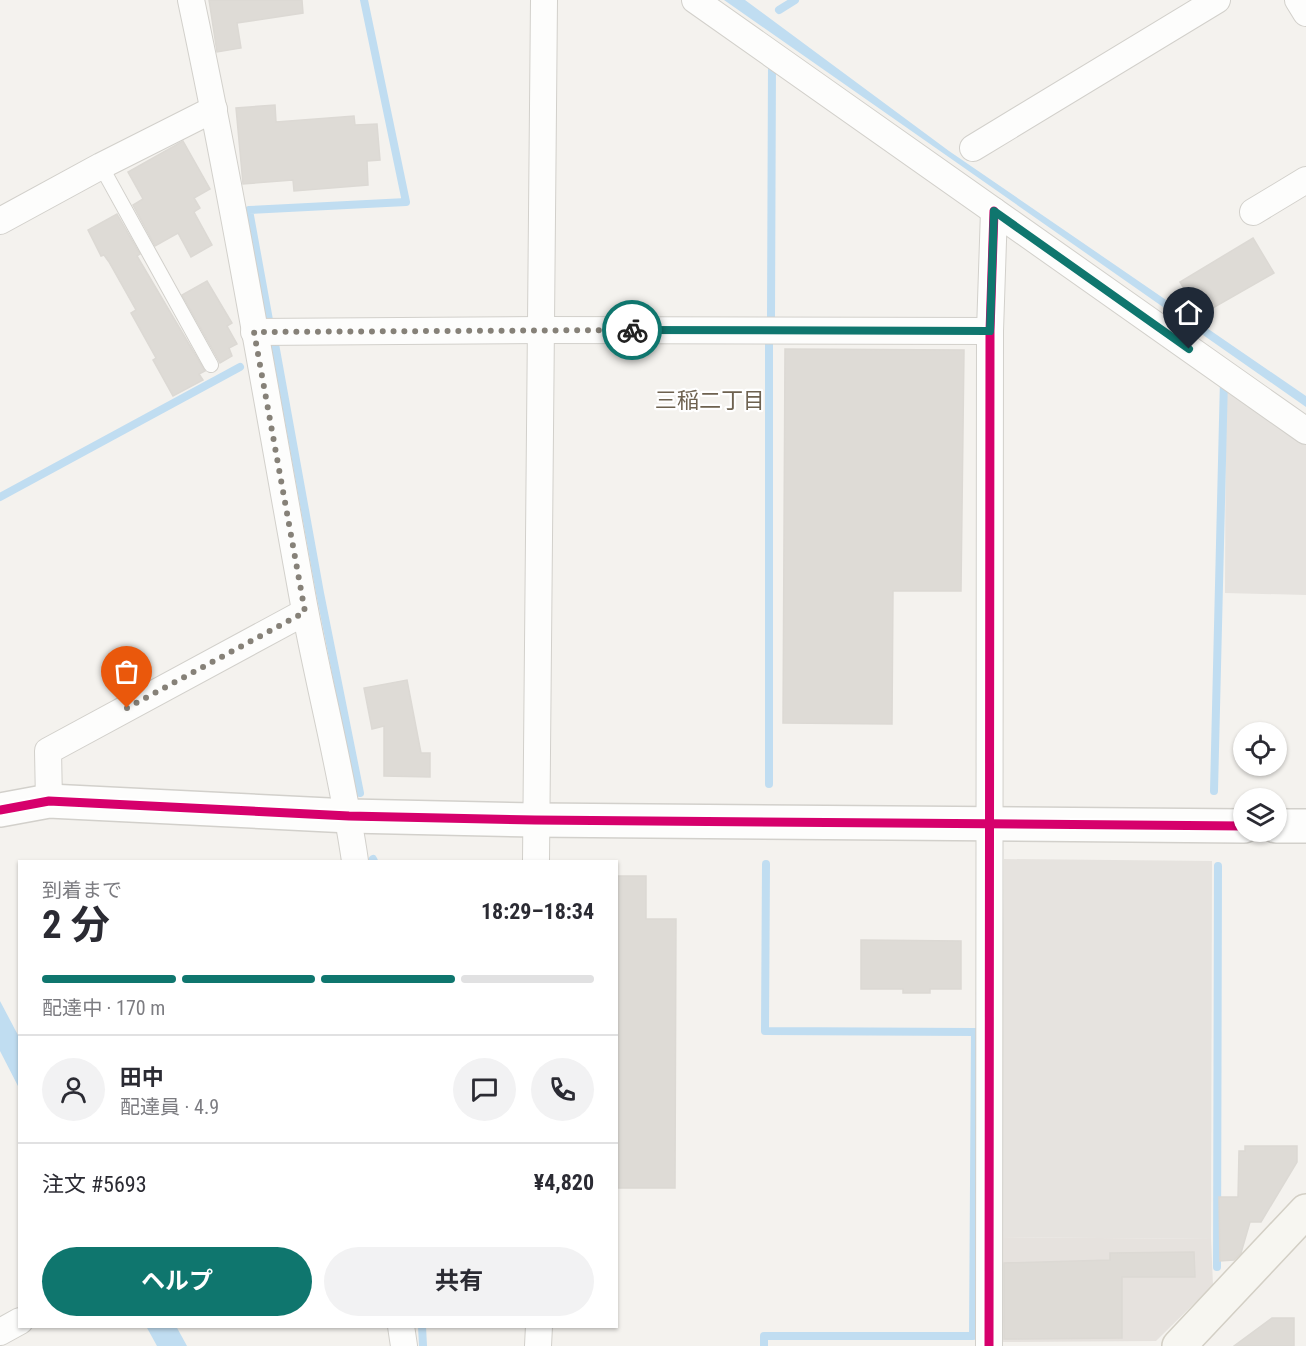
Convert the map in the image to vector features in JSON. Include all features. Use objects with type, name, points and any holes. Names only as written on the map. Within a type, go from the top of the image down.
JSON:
[{"type":"main road","points":[[1179,1346],[1306,1211]]},
{"type":"street","points":[[191,0],[214,109],[305,612],[332,731],[349,816],[355,860]]},
{"type":"street","points":[[536,860],[544,0]]},
{"type":"street","points":[[695,0],[1306,431]]},
{"type":"street","points":[[973,148],[1217,0]]},
{"type":"street","points":[[1298,0],[1306,13]]},
{"type":"street","points":[[0,222],[100,166],[214,109]]},
{"type":"street","points":[[1254,212],[1306,180]]},
{"type":"street","points":[[989,1346],[990,331],[994,211]]},
{"type":"street","points":[[254,332],[990,331]]},
{"type":"street","points":[[49,801],[48,751],[305,612]]},
{"type":"street","points":[[0,810],[49,801],[349,816],[535,820],[1233,826]]},
{"type":"street","points":[[1287,826],[1306,826]]},
{"type":"street","points":[[0,1332],[18,1322]]},
{"type":"street","points":[[401,1328],[404,1346]]},
{"type":"street","points":[[538,1328],[538,1346]]},
{"type":"lane","points":[[100,166],[211,365]]},
{"type":"shaded area","points":[[1226,382],[1306,441],[1306,595],[1225,593]]},
{"type":"shaded area","points":[[1004,859],[1212,861],[1211,1239],[999,1237]]},
{"type":"shaded area","points":[[999,1237],[1211,1239],[1213,1285],[1156,1341],[999,1342]]},
{"type":"water","points":[[724,0],[745,0],[949,151],[1306,396],[1306,407]]},
{"type":"water","points":[[0,1001],[18,1035],[18,1086],[0,1051]]},
{"type":"water","points":[[147,1328],[177,1328],[187,1346],[157,1346]]},
{"type":"building","points":[[209,0],[302,0],[303,13],[237,23],[241,48],[217,52]]},
{"type":"building","points":[[275,105],[276,122],[354,116],[355,125],[377,124],[380,160],[367,161],[368,185],[294,191],[293,180],[243,184],[236,108]]},
{"type":"building","points":[[183,141],[210,189],[194,198],[200,208],[194,212],[212,245],[191,257],[178,233],[155,246],[133,205],[143,199],[128,172]]},
{"type":"building","points":[[117,214],[140,254],[137,256],[205,371],[199,374],[203,380],[173,396],[153,360],[156,358],[131,313],[136,310],[109,262],[104,255],[101,256],[88,230]]},
{"type":"building","points":[[1253,238],[1274,273],[1211,309],[1204,299],[1194,305],[1180,282]]},
{"type":"building","points":[[207,281],[232,323],[227,326],[237,344],[229,348],[232,356],[220,363],[182,295]]},
{"type":"building","points":[[785,349],[964,350],[961,591],[893,591],[892,724],[783,723]]},
{"type":"building","points":[[407,680],[421,753],[430,753],[430,777],[384,776],[384,726],[372,729],[364,688]]},
{"type":"building","points":[[618,876],[646,876],[646,919],[676,919],[675,1188],[618,1188]]},
{"type":"building","points":[[861,940],[961,941],[961,989],[930,989],[930,993],[903,993],[903,989],[861,989]]},
{"type":"building","points":[[1245,1146],[1297,1146],[1297,1162],[1261,1222],[1250,1222],[1241,1253],[1234,1260],[1220,1261],[1219,1197],[1238,1197],[1239,1151],[1245,1151]]},
{"type":"building","points":[[1194,1252],[1195,1277],[1122,1277],[1122,1338],[1004,1339],[1004,1263],[1110,1260],[1110,1253]]},
{"type":"building","points":[[1272,1318],[1294,1318],[1294,1346],[1234,1346]]},
{"type":"waterway","points":[[269,320],[249,210],[406,202],[364,0]]},
{"type":"waterway","points":[[779,10],[795,0]]},
{"type":"waterway","points":[[771,317],[772,62]]},
{"type":"waterway","points":[[769,343],[769,784]]},
{"type":"waterway","points":[[275,344],[320,593],[360,793]]},
{"type":"waterway","points":[[0,497],[240,367]]},
{"type":"waterway","points":[[1214,791],[1224,379]]},
{"type":"waterway","points":[[764,1346],[764,1336],[973,1336],[975,1032],[765,1031],[766,864]]},
{"type":"waterway","points":[[1217,1267],[1218,866]]},
{"type":"waterway","points":[[422,1328],[423,1346]]},
{"type":"cycle path","points":[[989,1346],[990,331],[994,211]]},
{"type":"cycle path","points":[[0,810],[49,801],[349,816],[535,820],[1233,826]]},
{"type":"way so far","points":[[127,708],[305,612],[254,332],[632,330]]},
{"type":"district","name":"三稲二丁目","points":[[710,400]]},
{"type":"route","points":[[632,330],[990,331],[994,211],[1189,349]]}]
